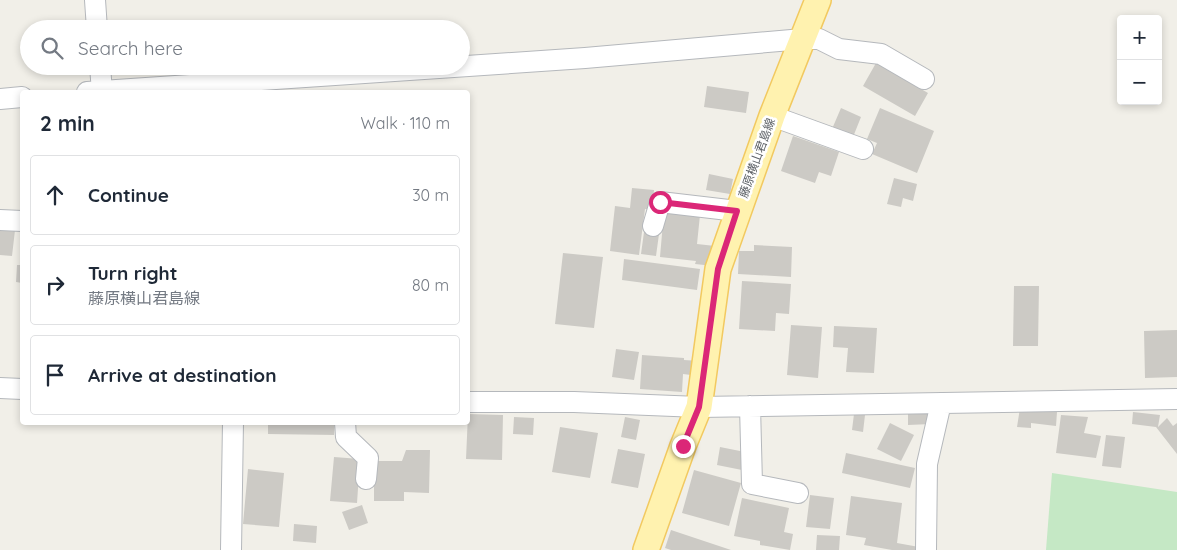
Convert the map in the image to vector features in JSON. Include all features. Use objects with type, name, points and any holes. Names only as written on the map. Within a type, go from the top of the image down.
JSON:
[{"type":"main road","name":"藤原横山君島線","points":[[646,550],[699,407],[718,269],[772,116],[818,0]]},
{"type":"street","points":[[95,0],[96,20]]},
{"type":"street","points":[[470,66],[803,39],[819,40],[839,49],[881,54],[924,79]]},
{"type":"street","points":[[97,90],[99,75]]},
{"type":"street","points":[[126,90],[341,75]]},
{"type":"street","points":[[0,99],[20,97]]},
{"type":"street","points":[[772,116],[863,149]]},
{"type":"street","points":[[653,226],[660,202],[737,211]]},
{"type":"street","points":[[0,220],[20,221]]},
{"type":"street","points":[[0,388],[20,389]]},
{"type":"street","points":[[470,402],[574,402],[699,407],[1177,399]]},
{"type":"street","points":[[926,550],[927,464],[941,403]]},
{"type":"street","points":[[750,406],[752,484],[798,493]]},
{"type":"street","points":[[231,550],[233,425]]},
{"type":"street","points":[[345,425],[346,437],[368,458],[366,479]]},
{"type":"green space","points":[[1052,473],[1177,492],[1177,550],[1046,550]]},
{"type":"building","points":[[876,63],[928,93],[915,116],[863,86]]},
{"type":"building","points":[[707,86],[749,92],[746,113],[704,107]]},
{"type":"building","points":[[841,108],[861,117],[853,137],[832,129]]},
{"type":"building","points":[[880,108],[934,131],[917,173],[872,154],[877,143],[867,139]]},
{"type":"building","points":[[793,136],[839,152],[831,176],[819,172],[815,183],[781,171]]},
{"type":"building","points":[[709,174],[733,179],[730,194],[706,190]]},
{"type":"building","points":[[894,178],[917,184],[913,201],[903,198],[901,207],[887,204]]},
{"type":"building","points":[[632,188],[654,190],[652,210],[645,209],[639,255],[610,251],[615,206],[630,208]]},
{"type":"building","points":[[664,211],[700,215],[697,244],[715,246],[714,266],[695,264],[696,261],[660,257]]},
{"type":"building","points":[[0,229],[15,230],[12,256],[0,255]]},
{"type":"building","points":[[644,232],[659,234],[656,256],[641,254]]},
{"type":"building","points":[[754,245],[792,247],[791,277],[738,274],[739,251],[754,251]]},
{"type":"building","points":[[563,253],[603,257],[594,328],[555,324]]},
{"type":"building","points":[[624,259],[700,269],[697,290],[622,280]]},
{"type":"building","points":[[17,265],[20,265],[20,283],[16,282]]},
{"type":"building","points":[[742,281],[791,284],[789,314],[776,313],[775,331],[739,329]]},
{"type":"building","points":[[1014,286],[1039,286],[1038,346],[1013,346]]},
{"type":"building","points":[[791,325],[822,327],[818,378],[787,375]]},
{"type":"building","points":[[834,326],[877,328],[874,373],[846,372],[848,348],[833,347]]},
{"type":"building","points":[[1177,330],[1177,377],[1145,378],[1144,331]]},
{"type":"building","points":[[616,349],[639,352],[634,380],[612,377]]},
{"type":"building","points":[[642,355],[700,361],[699,376],[683,374],[682,392],[640,389]]},
{"type":"building","points":[[1020,408],[1057,412],[1056,426],[1031,423],[1031,428],[1017,427]]},
{"type":"building","points":[[908,410],[931,410],[931,424],[908,425]]},
{"type":"building","points":[[1133,412],[1160,415],[1158,427],[1167,418],[1173,426],[1177,423],[1177,454],[1156,427],[1132,424]]},
{"type":"building","points":[[470,414],[503,415],[502,460],[466,459],[468,425],[470,425]]},
{"type":"building","points":[[854,414],[865,415],[863,432],[852,430]]},
{"type":"building","points":[[1061,415],[1088,417],[1084,433],[1101,436],[1096,458],[1056,453]]},
{"type":"building","points":[[514,417],[534,418],[533,435],[513,434]]},
{"type":"building","points":[[625,417],[640,420],[636,440],[621,437]]},
{"type":"building","points":[[890,423],[914,435],[901,461],[877,449]]},
{"type":"building","points":[[268,425],[334,425],[334,435],[268,434]]},
{"type":"building","points":[[560,427],[598,433],[590,478],[552,472]]},
{"type":"building","points":[[1106,435],[1125,437],[1121,468],[1102,466]]},
{"type":"building","points":[[720,447],[745,452],[742,470],[717,465]]},
{"type":"building","points":[[618,449],[645,454],[638,488],[611,483]]},
{"type":"building","points":[[406,450],[430,450],[429,493],[404,492],[404,501],[374,501],[374,461],[402,461]]},
{"type":"building","points":[[846,453],[915,468],[910,488],[842,473]]},
{"type":"building","points":[[334,457],[360,459],[357,503],[330,501]]},
{"type":"building","points":[[248,469],[284,473],[279,527],[243,524]]},
{"type":"building","points":[[694,470],[741,483],[729,526],[682,513]]},
{"type":"building","points":[[810,495],[834,498],[830,529],[806,527]]},
{"type":"building","points":[[851,496],[902,503],[897,543],[919,547],[918,550],[892,550],[864,545],[866,538],[846,535]]},
{"type":"building","points":[[742,498],[789,508],[784,532],[793,534],[790,550],[760,545],[760,541],[734,536]]},
{"type":"building","points":[[362,505],[368,523],[349,530],[342,512]]},
{"type":"building","points":[[294,524],[317,526],[316,543],[293,541]]},
{"type":"building","points":[[671,530],[731,550],[671,550],[665,548]]},
{"type":"building","points":[[817,535],[840,536],[839,550],[816,550]]},
{"type":"route","points":[[660,202],[737,211],[718,269],[699,407],[683,446]]}]
